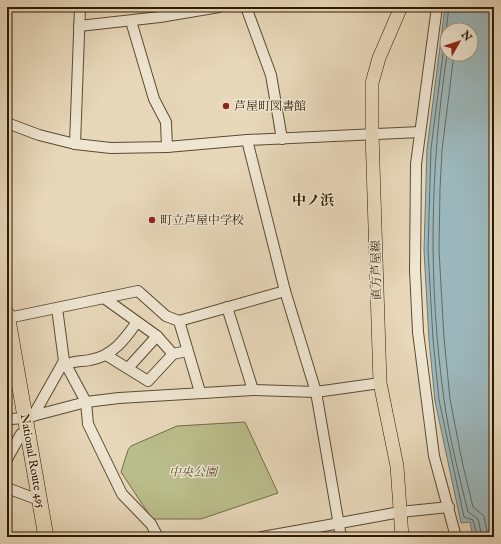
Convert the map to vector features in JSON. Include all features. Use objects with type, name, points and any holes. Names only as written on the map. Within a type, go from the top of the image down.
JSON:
[{"type":"highway","name":"National Route 495","points":[[7,316],[10,347],[29,417],[28,434],[46,537]]},
{"type":"main road","name":"直方芦屋線","points":[[398,8],[379,58],[372,83],[372,133],[380,383],[398,466],[402,537]]},
{"type":"street","points":[[75,144],[80,7]]},
{"type":"street","points":[[79,26],[131,21],[219,7]]},
{"type":"street","points":[[246,7],[271,75],[282,139]]},
{"type":"street","points":[[437,7],[416,164],[414,270],[418,332],[434,456],[456,537]]},
{"type":"street","points":[[131,21],[154,99],[166,122],[167,147]]},
{"type":"street","points":[[7,123],[39,135],[75,144],[111,148],[167,147],[247,140],[372,133],[420,132]]},
{"type":"street","points":[[247,140],[285,291],[316,392],[340,537]]},
{"type":"street","points":[[7,316],[57,308],[138,291],[166,316],[179,322],[285,291]]},
{"type":"street","points":[[104,298],[157,336],[173,354]]},
{"type":"street","points":[[227,307],[253,390]]},
{"type":"street","points":[[57,308],[65,363],[86,402],[88,424],[122,494],[151,524],[158,537]]},
{"type":"street","points":[[65,363],[90,361],[106,355],[122,344],[138,322]]},
{"type":"street","points":[[179,322],[200,392]]},
{"type":"street","points":[[128,368],[157,336]]},
{"type":"street","points":[[106,355],[148,381],[173,354],[187,351]]},
{"type":"street","points":[[29,417],[65,363]]},
{"type":"street","points":[[7,417],[11,420],[29,417],[86,402],[119,398],[253,390],[316,392],[380,383]]},
{"type":"street","points":[[7,459],[21,434],[28,434]]},
{"type":"street","points":[[7,488],[39,500]]},
{"type":"street","points":[[262,537],[297,534],[338,523],[400,512],[449,507]]},
{"type":"green space","name":"中央公園","points":[[245,422],[278,493],[201,519],[152,519],[121,472],[128,450],[131,446],[177,426]]},
{"type":"water","points":[[445,7],[494,7],[494,537],[473,537],[470,522],[461,523],[435,401],[429,340],[424,250],[427,149],[439,54],[439,62],[479,62],[479,22],[443,22]]},
{"type":"place","name":"芦屋町図書館","points":[[226,106]]},
{"type":"place","name":"町立芦屋中学校","points":[[152,220]]},
{"type":"district","name":"中ノ浜","points":[[313,200]]}]
